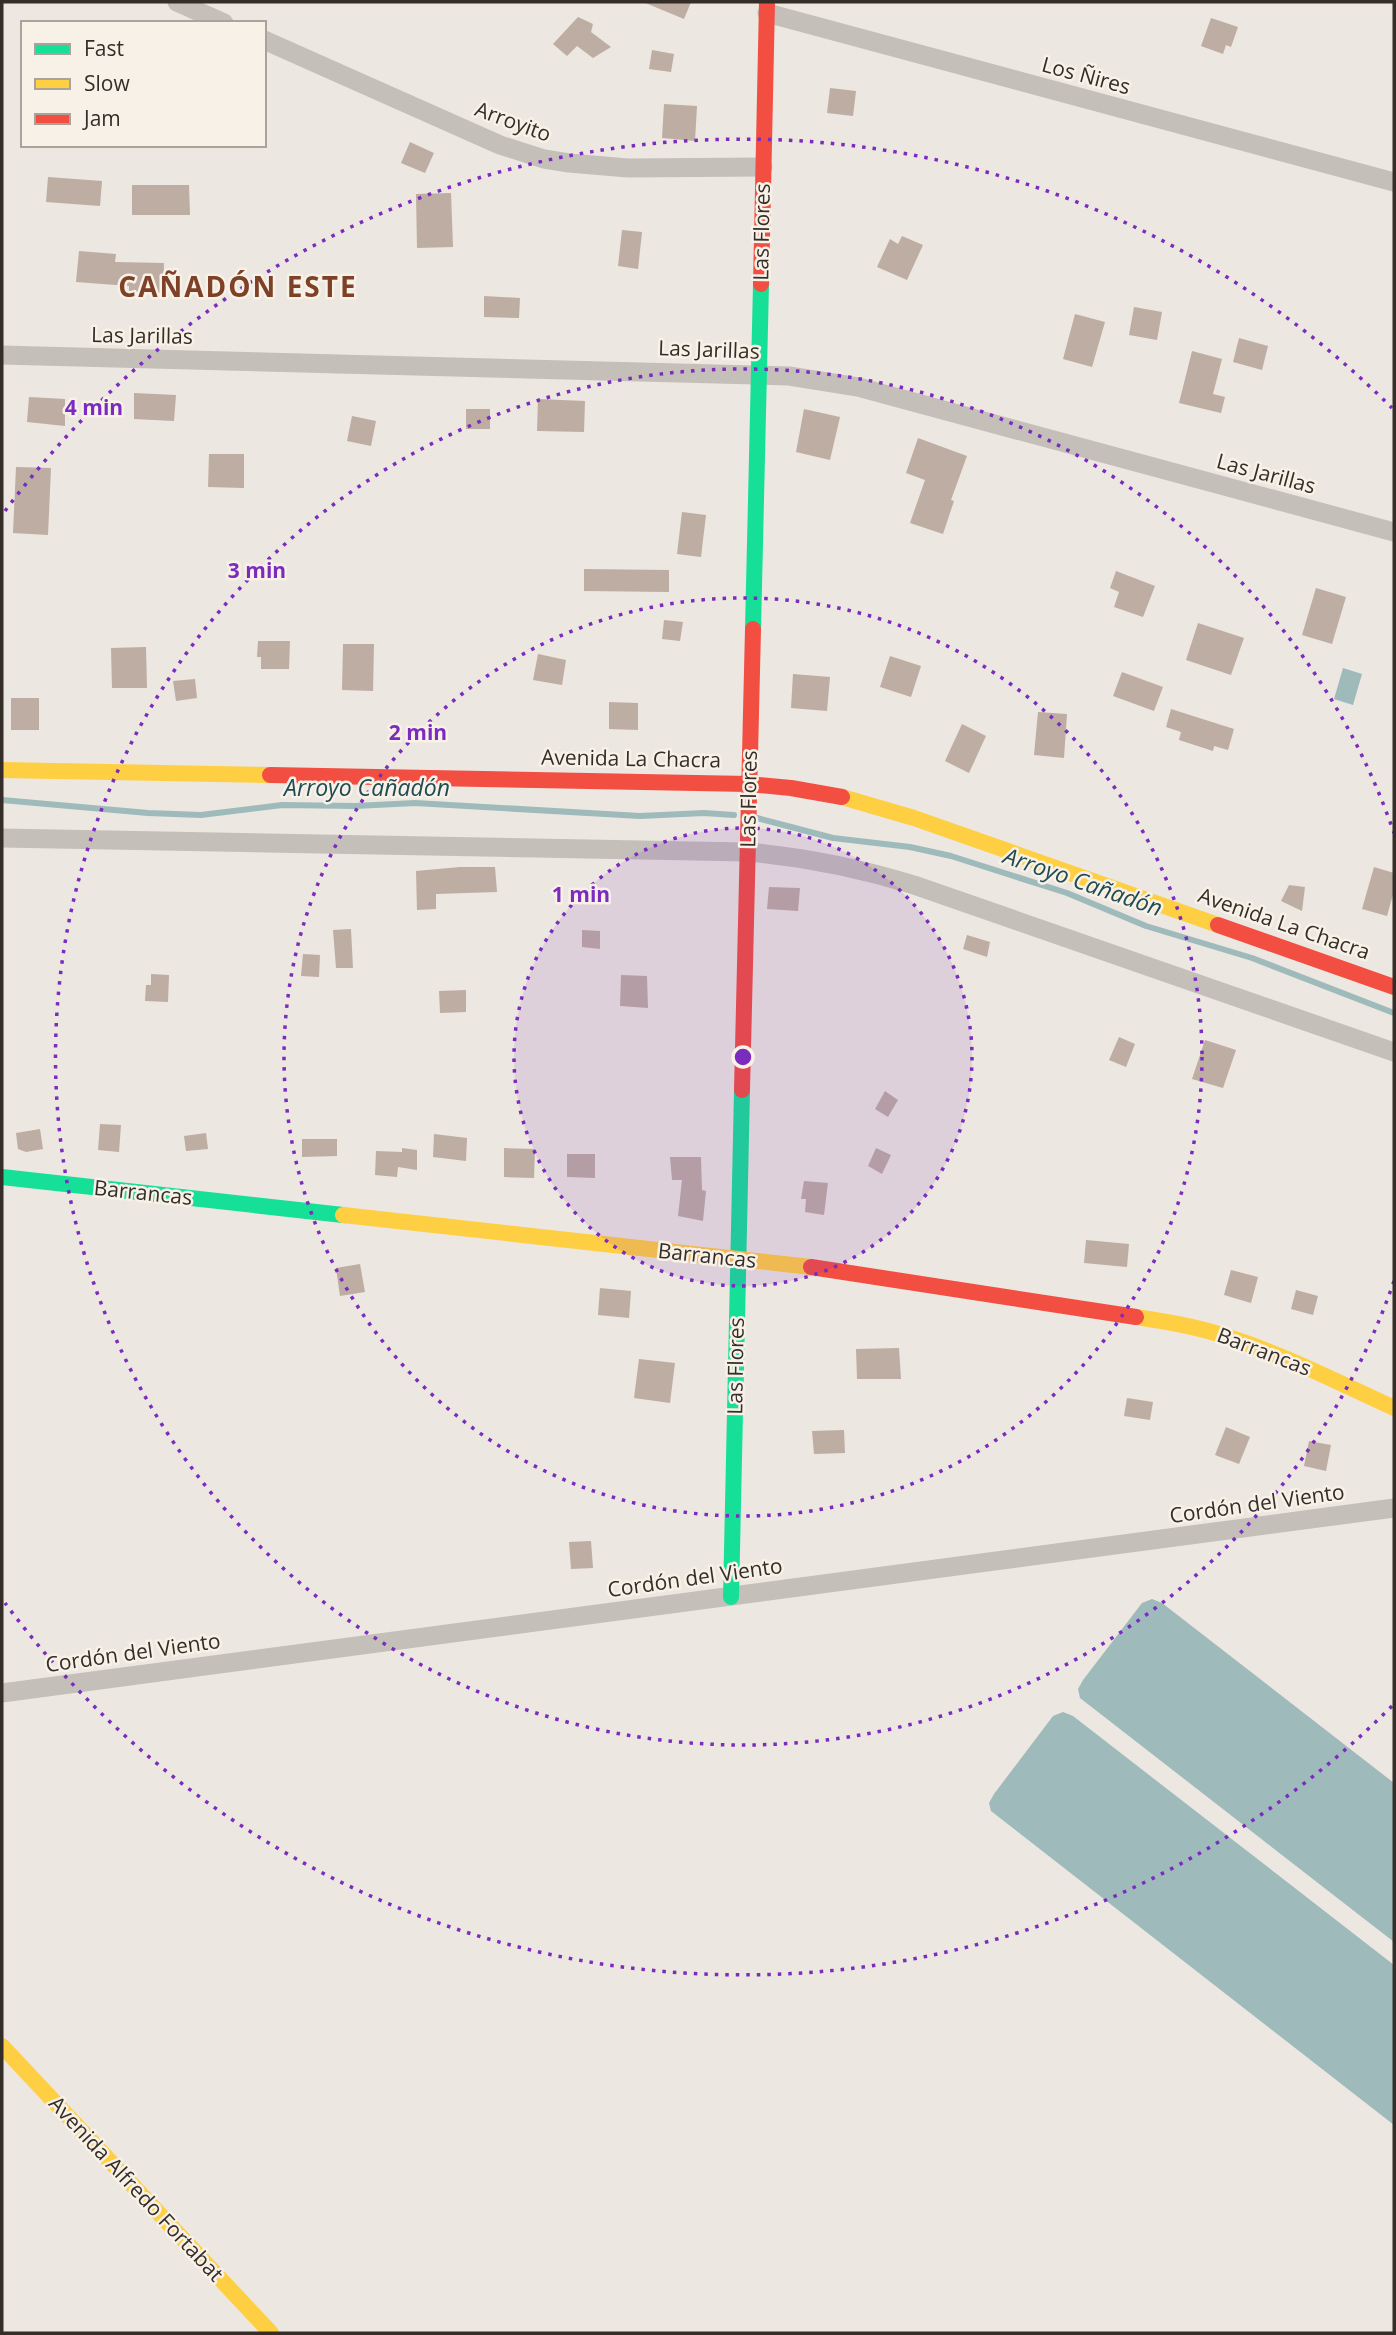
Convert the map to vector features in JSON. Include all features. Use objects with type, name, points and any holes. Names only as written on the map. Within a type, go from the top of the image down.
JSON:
[{"type":"main road","name":"Las Flores","points":[[730,1597],[767,7]]},
{"type":"main road","name":"Avenida La Chacra","points":[[2,770],[749,784],[805,789],[875,805],[1394,987]]},
{"type":"main road","name":"Barrancas","points":[[2,1177],[874,1276],[1209,1330],[1253,1344],[1394,1408]]},
{"type":"main road","name":"Avenida Alfredo Fortabat","points":[[2,2046],[271,2333]]},
{"type":"street","points":[[177,2],[220,21]]},
{"type":"street","name":"Los Ñires","points":[[767,7],[1394,182]]},
{"type":"street","name":"Arroyito","points":[[266,41],[500,145],[544,159],[628,168],[763,167]]},
{"type":"street","name":"Las Jarillas","points":[[2,355],[789,376],[858,387],[1394,532]]},
{"type":"street","points":[[2,838],[747,852],[778,855],[844,866],[914,885],[1394,1052]]},
{"type":"street","name":"Cordón del Viento","points":[[2,1693],[1394,1508]]},
{"type":"water","points":[[1343,668],[1362,674],[1353,705],[1334,699]]},
{"type":"water","points":[[1152,1599],[1162,1603],[1394,1783],[1394,1942],[1080,1698],[1078,1689],[1083,1680],[1142,1603]]},
{"type":"water","points":[[1063,1712],[1073,1716],[1394,1965],[1394,2125],[991,1811],[989,1803],[994,1794],[1053,1716]]},
{"type":"building","points":[[643,2],[691,2],[684,19]]},
{"type":"building","points":[[578,17],[593,24],[591,32],[611,47],[593,58],[577,46],[567,56],[553,44]]},
{"type":"building","points":[[1211,18],[1238,27],[1231,47],[1226,45],[1223,54],[1201,46]]},
{"type":"building","points":[[652,50],[674,54],[671,72],[649,69]]},
{"type":"building","points":[[830,88],[856,91],[853,116],[827,113]]},
{"type":"building","points":[[664,104],[697,106],[695,141],[662,138]]},
{"type":"building","points":[[410,142],[434,153],[425,173],[401,163]]},
{"type":"building","points":[[48,177],[102,181],[100,206],[46,202]]},
{"type":"building","points":[[132,185],[189,185],[190,215],[132,215]]},
{"type":"building","points":[[451,193],[453,247],[417,248],[416,194]]},
{"type":"building","points":[[622,230],[642,232],[638,269],[618,266]]},
{"type":"building","points":[[902,236],[923,245],[907,280],[877,267],[890,239],[898,244]]},
{"type":"building","points":[[79,251],[116,254],[115,262],[164,263],[163,293],[129,292],[129,286],[76,282]]},
{"type":"building","points":[[484,296],[520,298],[519,318],[484,317]]},
{"type":"building","points":[[1134,307],[1162,312],[1157,340],[1129,335]]},
{"type":"building","points":[[1075,314],[1105,322],[1092,367],[1063,359]]},
{"type":"building","points":[[1239,338],[1268,346],[1262,370],[1233,362]]},
{"type":"building","points":[[1192,351],[1222,359],[1213,394],[1225,397],[1221,413],[1179,403]]},
{"type":"building","points":[[134,393],[176,395],[174,421],[134,419]]},
{"type":"building","points":[[29,397],[65,399],[65,426],[27,422]]},
{"type":"building","points":[[538,399],[585,401],[584,432],[537,431]]},
{"type":"building","points":[[466,409],[490,409],[490,429],[466,429]]},
{"type":"building","points":[[804,409],[840,417],[830,460],[796,452]]},
{"type":"building","points":[[352,416],[376,421],[371,446],[347,441]]},
{"type":"building","points":[[918,438],[967,456],[951,500],[954,501],[943,534],[910,523],[925,480],[906,473]]},
{"type":"building","points":[[209,454],[244,454],[244,488],[208,487]]},
{"type":"building","points":[[16,467],[51,468],[48,535],[13,533]]},
{"type":"building","points":[[682,512],[706,515],[701,557],[677,554]]},
{"type":"building","points":[[584,569],[669,570],[669,592],[584,591]]},
{"type":"building","points":[[1116,571],[1155,586],[1143,617],[1114,607],[1119,592],[1110,588]]},
{"type":"building","points":[[1316,588],[1346,597],[1332,644],[1302,635]]},
{"type":"building","points":[[664,620],[683,622],[680,641],[662,639]]},
{"type":"building","points":[[1198,623],[1244,638],[1231,675],[1186,660]]},
{"type":"building","points":[[258,641],[290,641],[289,669],[261,669],[261,657],[257,657]]},
{"type":"building","points":[[343,644],[374,644],[373,691],[342,690]]},
{"type":"building","points":[[146,647],[147,688],[112,688],[111,648]]},
{"type":"building","points":[[538,654],[566,660],[562,685],[533,680]]},
{"type":"building","points":[[890,656],[921,666],[911,697],[880,687]]},
{"type":"building","points":[[1122,672],[1163,687],[1154,711],[1113,696]]},
{"type":"building","points":[[793,674],[830,677],[827,711],[791,708]]},
{"type":"building","points":[[195,679],[197,698],[176,701],[173,681]]},
{"type":"building","points":[[11,698],[39,698],[39,730],[11,730]]},
{"type":"building","points":[[609,702],[638,703],[638,730],[609,729]]},
{"type":"building","points":[[1171,709],[1234,729],[1228,750],[1214,746],[1213,751],[1179,740],[1181,732],[1166,727]]},
{"type":"building","points":[[1038,712],[1067,714],[1064,758],[1034,755]]},
{"type":"building","points":[[962,724],[986,736],[969,773],[945,761]]},
{"type":"building","points":[[495,867],[497,892],[436,894],[436,909],[417,910],[416,871]]},
{"type":"building","points":[[1374,867],[1394,873],[1394,891],[1387,916],[1362,909]]},
{"type":"building","points":[[1289,885],[1305,887],[1302,911],[1281,901]]},
{"type":"building","points":[[769,887],[800,888],[798,911],[767,909]]},
{"type":"building","points":[[351,929],[353,968],[336,968],[333,930]]},
{"type":"building","points":[[582,930],[600,931],[600,949],[582,947]]},
{"type":"building","points":[[967,935],[990,942],[987,957],[963,949]]},
{"type":"building","points":[[303,954],[320,955],[319,977],[301,976]]},
{"type":"building","points":[[151,974],[169,975],[168,1002],[145,1001],[146,985],[151,985]]},
{"type":"building","points":[[621,975],[647,976],[648,1008],[620,1006]]},
{"type":"building","points":[[466,990],[466,1012],[440,1013],[439,991]]},
{"type":"building","points":[[1119,1037],[1135,1044],[1126,1067],[1109,1060]]},
{"type":"building","points":[[1205,1040],[1236,1050],[1223,1088],[1192,1079]]},
{"type":"building","points":[[885,1091],[898,1100],[888,1117],[875,1109]]},
{"type":"building","points":[[100,1124],[121,1125],[119,1152],[98,1150]]},
{"type":"building","points":[[40,1129],[43,1149],[26,1152],[18,1149],[16,1133]]},
{"type":"building","points":[[206,1133],[208,1149],[186,1151],[184,1136]]},
{"type":"building","points":[[434,1134],[467,1138],[466,1161],[433,1157]]},
{"type":"building","points":[[302,1139],[337,1139],[337,1156],[302,1157]]},
{"type":"building","points":[[402,1148],[417,1150],[417,1170],[398,1167],[397,1177],[375,1175],[376,1151],[402,1152]]},
{"type":"building","points":[[504,1148],[535,1149],[534,1178],[504,1177]]},
{"type":"building","points":[[876,1148],[891,1155],[882,1174],[868,1166]]},
{"type":"building","points":[[567,1154],[595,1154],[595,1178],[567,1177]]},
{"type":"building","points":[[670,1157],[701,1157],[702,1190],[706,1191],[703,1221],[678,1216],[682,1180],[672,1180]]},
{"type":"building","points":[[804,1181],[828,1183],[824,1215],[805,1212],[806,1199],[801,1199]]},
{"type":"building","points":[[1086,1240],[1129,1244],[1127,1267],[1084,1263]]},
{"type":"building","points":[[360,1264],[365,1292],[340,1296],[336,1268]]},
{"type":"building","points":[[1231,1270],[1258,1277],[1251,1303],[1224,1295]]},
{"type":"building","points":[[600,1288],[631,1291],[629,1318],[598,1315]]},
{"type":"building","points":[[1296,1290],[1318,1296],[1313,1315],[1291,1309]]},
{"type":"building","points":[[899,1348],[901,1379],[857,1379],[856,1349]]},
{"type":"building","points":[[639,1359],[675,1363],[670,1403],[634,1398]]},
{"type":"building","points":[[1127,1398],[1153,1402],[1150,1420],[1124,1416]]},
{"type":"building","points":[[1226,1427],[1250,1437],[1239,1464],[1215,1455]]},
{"type":"building","points":[[844,1430],[845,1453],[814,1454],[812,1431]]},
{"type":"building","points":[[1309,1441],[1331,1445],[1326,1471],[1304,1466]]},
{"type":"building","points":[[591,1541],[593,1568],[571,1569],[569,1542]]},
{"type":"waterway","name":"Arroyo Cañadón","points":[[2,800],[201,815],[282,805],[415,803],[640,816],[704,813],[734,815]]},
{"type":"waterway","name":"Arroyo Cañadón","points":[[757,818],[833,838],[910,847],[951,856],[1067,893],[1146,926],[1252,958],[1394,1013]]},
{"type":"traffic: fast","points":[[753,629],[761,284]]},
{"type":"traffic: fast","points":[[731,1597],[742,1090]]},
{"type":"traffic: fast","points":[[2,1177],[343,1215]]},
{"type":"traffic: slow","points":[[2,770],[270,775]]},
{"type":"traffic: slow","points":[[842,797],[914,818],[1218,925]]},
{"type":"traffic: slow","points":[[343,1215],[811,1267]]},
{"type":"traffic: slow","points":[[1136,1317],[1195,1328],[1238,1340],[1306,1367],[1394,1408]]},
{"type":"traffic: slow","points":[[2,2046],[271,2333]]},
{"type":"traffic: jam","points":[[761,284],[767,2]]},
{"type":"traffic: jam","points":[[742,1090],[753,629]]},
{"type":"traffic: jam","points":[[270,775],[749,784],[842,797]]},
{"type":"traffic: jam","points":[[1218,925],[1394,987]]},
{"type":"traffic: jam","points":[[811,1267],[1136,1317]]},
{"type":"district","name":"CAÑADÓN ESTE","points":[[238,287]]}]
